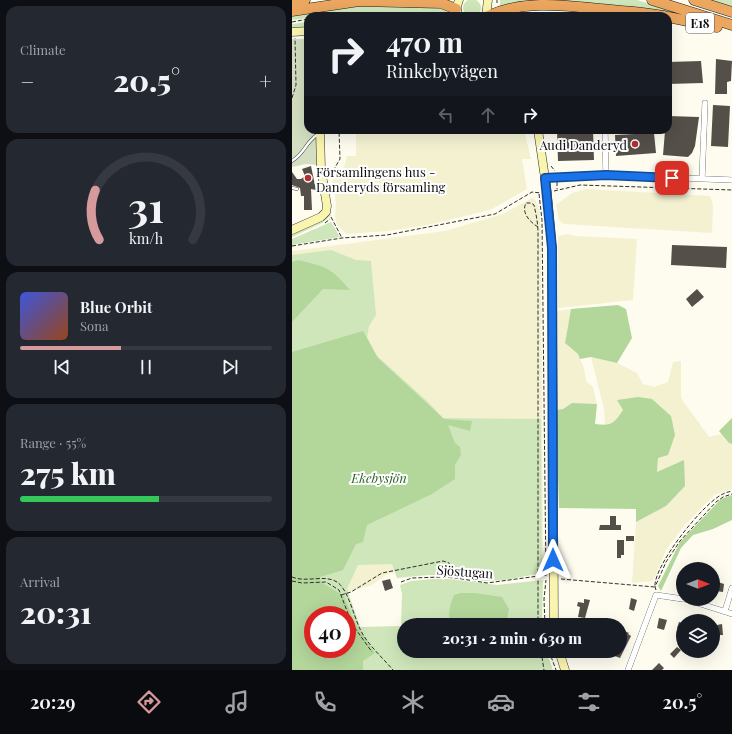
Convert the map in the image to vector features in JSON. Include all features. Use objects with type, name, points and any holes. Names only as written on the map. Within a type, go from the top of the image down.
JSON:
[{"type":"highway","points":[[292,5],[305,0]]},
{"type":"highway","points":[[652,0],[732,25]]},
{"type":"highway","points":[[694,0],[732,12]]},
{"type":"highway","points":[[292,11],[359,1],[441,3],[458,8]]},
{"type":"highway","points":[[487,8],[528,4],[561,5],[627,12]]},
{"type":"highway","name":"E18","points":[[672,18],[732,30]]},
{"type":"street","points":[[293,32],[304,31]]},
{"type":"street","points":[[702,179],[705,103]]},
{"type":"street","points":[[292,230],[321,217],[326,212],[327,206],[321,169],[320,134]]},
{"type":"street","points":[[539,134],[545,178],[552,248],[550,577],[553,618]]},
{"type":"street","points":[[605,134],[606,175]]},
{"type":"street","points":[[545,178],[606,175],[732,180]]},
{"type":"street","points":[[725,612],[732,588]]},
{"type":"street","points":[[628,670],[656,595],[676,598]]},
{"type":"street","points":[[706,606],[732,614]]},
{"type":"street","points":[[561,658],[565,670]]},
{"type":"lane","points":[[292,161],[302,155],[309,141],[318,134]]},
{"type":"lane","points":[[292,188],[297,189]]},
{"type":"path","points":[[292,22],[304,20]]},
{"type":"path","points":[[292,98],[296,85],[293,32]]},
{"type":"path","points":[[328,180],[340,159],[339,134]]},
{"type":"path","points":[[548,162],[554,169],[557,178],[557,190],[580,185],[732,190]]},
{"type":"path","points":[[292,246],[342,238],[400,233],[495,214],[532,192],[538,193],[542,220],[550,577],[544,599],[545,618]]},
{"type":"path","points":[[538,227],[530,223],[524,208],[526,203],[531,203],[534,205],[538,227],[538,618]]},
{"type":"path","points":[[332,216],[331,219],[342,238]]},
{"type":"path","points":[[656,595],[654,581],[668,553],[687,528],[722,494],[732,491]]},
{"type":"path","points":[[655,587],[666,562],[684,536],[719,499],[732,494]]},
{"type":"path","points":[[342,594],[351,592],[382,573],[443,560],[449,563],[461,579]]},
{"type":"path","name":"Sjöstugan","points":[[400,582],[412,578],[461,579],[487,583],[539,576],[655,587]]},
{"type":"path","points":[[292,577],[298,579],[331,579],[339,583],[346,593],[360,631],[393,670]]},
{"type":"path","points":[[292,581],[302,583],[326,582],[334,585],[342,594],[352,624],[372,652]]},
{"type":"path","points":[[542,658],[544,670]]},
{"type":"path","points":[[552,658],[556,670]]},
{"type":"shaded area","points":[[356,134],[525,134],[531,159],[522,159],[527,189],[490,210],[428,225],[388,231],[346,234],[337,225],[335,217],[336,203],[332,181],[344,167],[347,156],[356,156]]},
{"type":"shaded area","points":[[587,189],[710,196],[713,205],[712,233],[564,224],[559,220],[556,205],[572,193]]},
{"type":"shaded area","points":[[532,198],[535,199],[540,212],[541,239],[543,572],[427,570],[426,576],[417,575],[414,566],[386,575],[370,586],[339,594],[444,419],[292,322],[292,251],[445,231],[503,214]]},
{"type":"shaded area","points":[[568,234],[574,236],[637,239],[633,300],[558,308],[558,236]]},
{"type":"shaded area","points":[[571,309],[565,343],[578,354],[584,368],[586,381],[593,387],[597,404],[572,403],[563,409],[556,410],[557,311]]},
{"type":"shaded area","points":[[591,357],[617,363],[637,373],[643,384],[654,387],[668,382],[673,362],[681,361],[681,398],[709,437],[722,434],[729,443],[732,444],[732,489],[714,495],[685,525],[667,548],[653,581],[632,583],[636,522],[666,506],[684,461],[657,473],[658,458],[638,397],[618,400],[623,410],[616,422],[605,425],[604,409]]},
{"type":"green space","points":[[468,-1],[476,-1],[481,4],[481,12],[463,12],[463,4]]},
{"type":"green space","points":[[500,0],[637,0],[684,14],[551,1],[515,2],[500,6]]},
{"type":"green space","points":[[709,0],[732,0],[732,7]]},
{"type":"green space","points":[[353,6],[423,6],[449,10],[451,12],[311,12]]},
{"type":"green space","points":[[304,13],[304,18],[292,20],[292,16]]},
{"type":"green space","points":[[304,22],[304,28],[292,29],[292,24]]},
{"type":"green space","points":[[292,39],[304,39],[304,134],[316,134],[318,165],[306,164],[292,167]]},
{"type":"green space","points":[[331,209],[331,215],[322,223],[292,237],[292,233],[329,215]]},
{"type":"green space","points":[[331,222],[340,237],[292,245],[292,239]]},
{"type":"green space","name":"Ekebysjön","points":[[331,250],[356,260],[371,261],[376,315],[369,326],[367,337],[376,355],[428,402],[443,418],[541,419],[542,573],[505,580],[486,581],[447,575],[397,578],[392,564],[358,565],[347,589],[353,606],[304,606],[304,658],[356,658],[356,615],[360,627],[397,626],[397,658],[549,658],[553,670],[292,670],[292,255]]},
{"type":"green space","points":[[298,260],[316,264],[327,269],[338,277],[350,290],[323,289],[292,322],[292,262]]},
{"type":"green space","points":[[618,305],[626,309],[632,338],[617,363],[591,357],[580,359],[578,354],[565,343],[571,309]]},
{"type":"green space","points":[[363,331],[378,358],[444,419],[472,421],[470,431],[448,425],[455,443],[460,447],[461,455],[455,465],[455,479],[432,494],[367,525],[363,542],[356,544],[343,570],[320,577],[321,582],[344,596],[348,606],[304,606],[304,658],[356,658],[356,625],[375,653],[363,661],[363,670],[292,670],[292,352]]},
{"type":"green space","points":[[638,397],[652,399],[671,416],[675,435],[668,455],[658,458],[657,472],[684,460],[685,486],[666,506],[636,522],[636,509],[559,508],[556,410],[563,409],[572,403],[597,404],[595,424],[605,425],[612,423],[623,410],[617,400]]},
{"type":"green space","points":[[732,418],[732,444],[729,443],[719,431]]},
{"type":"green space","points":[[732,495],[732,520],[713,529],[693,535],[681,548],[661,591],[658,586],[680,542],[721,499]]},
{"type":"green space","name":"Ekebysjön","points":[[450,579],[497,585],[543,580],[542,618],[401,618],[402,594],[400,585],[411,581]]},
{"type":"green space","points":[[461,593],[475,593],[502,597],[509,609],[507,618],[450,618],[451,602],[454,595]]},
{"type":"building","points":[[716,59],[732,61],[731,81],[727,82],[727,94],[715,94]]},
{"type":"building","points":[[701,61],[703,83],[672,84],[672,62]]},
{"type":"building","points":[[713,105],[730,106],[728,147],[711,146]]},
{"type":"building","points":[[672,116],[699,117],[695,146],[692,153],[688,157],[663,155],[665,134],[672,134]]},
{"type":"building","points":[[557,134],[593,134],[594,160],[558,161]]},
{"type":"building","name":"Audi Danderyd","points":[[654,134],[656,153],[616,156],[615,135]]},
{"type":"building","name":"Församlingens hus - Danderyds församling","points":[[311,166],[316,190],[311,189],[312,210],[304,210],[304,196],[301,196],[300,188],[292,185],[292,172],[297,179],[301,179],[305,176],[302,169]]},
{"type":"building","points":[[672,245],[727,247],[726,268],[671,265]]},
{"type":"building","points":[[697,289],[704,297],[692,307],[686,299]]},
{"type":"building","points":[[610,516],[616,516],[616,525],[621,525],[621,530],[599,530],[600,525],[610,525]]},
{"type":"building","points":[[626,536],[634,536],[634,541],[626,541]]},
{"type":"building","points":[[617,540],[624,540],[624,555],[621,555],[621,558],[617,558]]},
{"type":"building","points":[[390,579],[393,588],[385,591],[382,581]]},
{"type":"building","points":[[720,583],[724,584],[723,592],[720,592]]},
{"type":"building","points":[[631,598],[637,600],[634,611],[629,609]]},
{"type":"building","points":[[584,599],[590,600],[585,618],[578,617],[580,607],[577,606],[578,602],[584,603]]},
{"type":"building","points":[[659,618],[667,620],[664,630],[657,628]]},
{"type":"building","points":[[720,624],[722,624],[723,635],[720,635]]},
{"type":"building","points":[[627,632],[631,636],[627,644]]},
{"type":"building","points":[[676,648],[676,656],[674,658],[670,654]]},
{"type":"building","points":[[659,663],[664,668],[662,670],[652,670]]},
{"type":"place","name":"Audi Danderyd","points":[[635,144]]},
{"type":"place","name":"Församlingens hus - Danderyds församling","points":[[308,178]]},
{"type":"route","points":[[553,560],[552,248],[550,214],[545,178],[606,175],[672,178]]}]
